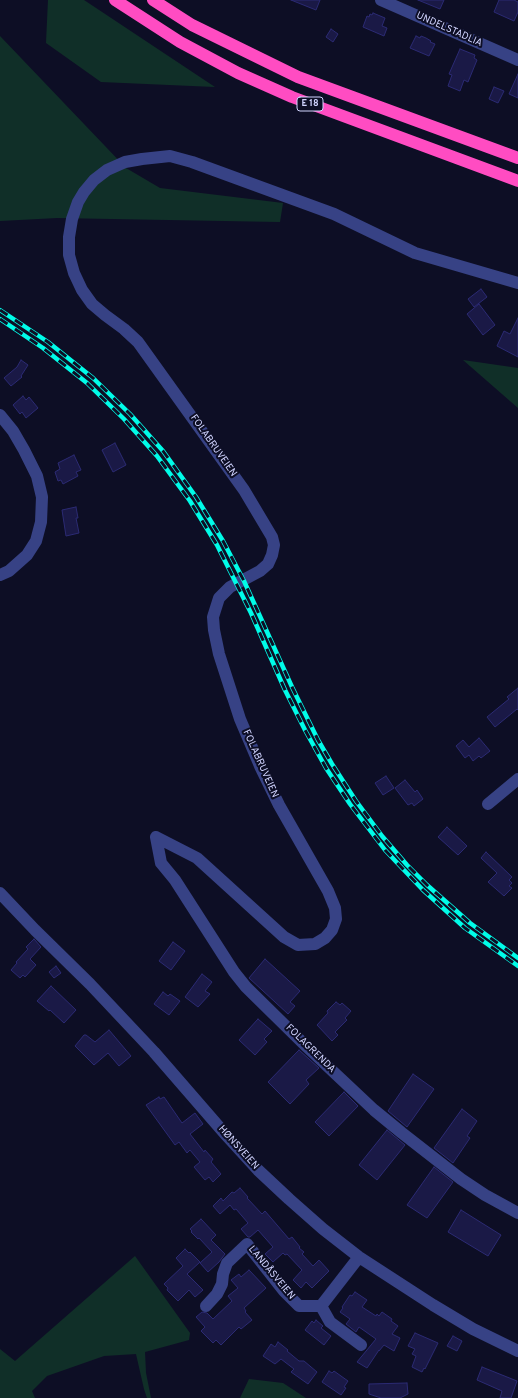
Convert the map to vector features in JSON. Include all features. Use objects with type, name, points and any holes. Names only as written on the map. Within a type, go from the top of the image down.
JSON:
[{"type":"highway","name":"E 18","points":[[115,0],[180,42],[238,73],[292,97],[518,181]]},
{"type":"highway","name":"E 18","points":[[153,0],[192,25],[298,77],[518,158]]},
{"type":"street","name":"UNDELSTADLIA","points":[[381,0],[518,60]]},
{"type":"street","name":"FOLABRUVEIEN","points":[[156,837],[197,858],[284,937],[298,945],[315,944],[332,930],[336,919],[335,908],[328,891],[279,806],[260,766],[240,719],[219,654],[214,630],[213,617],[219,598],[230,587],[260,571],[268,564],[272,555],[274,545],[273,541],[268,529],[244,490],[138,342],[92,304],[82,290],[74,273],[69,255],[69,237],[72,219],[78,202],[84,192],[94,180],[107,170],[124,162],[142,158],[170,156],[192,162],[334,214],[415,253],[518,283]]},
{"type":"street","points":[[0,415],[24,450],[37,476],[42,497],[41,522],[36,540],[27,555],[9,571],[0,575]]},
{"type":"street","points":[[488,804],[518,779]]},
{"type":"street","name":"FOLAGRENDA","points":[[156,837],[161,863],[175,880],[234,972],[246,987],[364,1100],[407,1137],[460,1179],[518,1213]]},
{"type":"street","name":"HØNSVEIEN","points":[[0,893],[90,984],[154,1052],[258,1170],[323,1229],[360,1257],[460,1321],[518,1351]]},
{"type":"street","name":"LANDÅSVEIEN","points":[[206,1306],[217,1294],[222,1284],[223,1274],[227,1263],[247,1244],[284,1291],[299,1306],[321,1306]]},
{"type":"street","points":[[360,1257],[321,1306],[330,1322],[361,1345]]},
{"type":"green space","points":[[48,0],[84,0],[215,87],[101,82],[46,43]]},
{"type":"green space","points":[[0,36],[126,168],[160,188],[283,203],[280,222],[57,218],[0,221]]},
{"type":"green space","points":[[463,360],[518,368],[518,408]]},
{"type":"green space","points":[[135,1256],[190,1333],[189,1340],[145,1352],[146,1373],[151,1398],[147,1398],[136,1354],[104,1356],[47,1376],[32,1391],[35,1398],[0,1398],[0,1349],[15,1361]]},
{"type":"green space","points":[[249,1379],[283,1383],[306,1398],[240,1398]]},
{"type":"building","points":[[291,0],[320,0],[316,10]]},
{"type":"building","points":[[418,0],[444,0],[440,9]]},
{"type":"building","points":[[499,0],[514,0],[518,2],[518,12],[514,21],[494,12]]},
{"type":"building","points":[[373,13],[385,18],[382,26],[387,28],[384,36],[363,27],[367,16],[369,17],[370,14],[372,15]]},
{"type":"building","points":[[331,29],[338,34],[333,42],[326,37]]},
{"type":"building","points":[[416,36],[426,38],[435,44],[429,56],[410,48]]},
{"type":"building","points":[[460,49],[475,55],[474,58],[477,60],[468,82],[464,80],[460,91],[448,86],[452,75],[449,74]]},
{"type":"building","points":[[518,74],[518,98],[509,94]]},
{"type":"building","points":[[494,87],[504,91],[498,103],[489,99]]},
{"type":"building","points":[[481,289],[487,297],[474,307],[468,299]]},
{"type":"building","points":[[479,304],[495,325],[483,335],[467,314]]},
{"type":"building","points":[[518,318],[518,357],[497,346],[504,331],[510,334]]},
{"type":"building","points":[[21,360],[28,365],[21,376],[22,377],[11,386],[4,378],[17,367]]},
{"type":"building","points":[[23,396],[26,400],[29,397],[38,408],[26,418],[22,412],[20,414],[13,405]]},
{"type":"building","points":[[115,443],[126,465],[113,472],[102,450]]},
{"type":"building","points":[[74,455],[81,470],[76,472],[78,476],[63,484],[61,480],[58,481],[55,472],[60,469],[58,463]]},
{"type":"building","points":[[76,507],[78,518],[76,518],[79,533],[66,536],[62,510]]},
{"type":"building","points":[[518,688],[518,710],[517,709],[495,727],[487,717],[509,699],[507,697]]},
{"type":"building","points":[[479,738],[490,751],[481,758],[479,756],[473,761],[469,755],[465,758],[456,746],[463,740],[469,747]]},
{"type":"building","points":[[386,776],[394,788],[383,795],[375,783]]},
{"type":"building","points":[[405,780],[415,792],[417,790],[423,799],[414,806],[412,803],[408,805],[395,788]]},
{"type":"building","points":[[447,827],[467,846],[458,855],[438,837]]},
{"type":"building","points":[[486,852],[512,877],[509,880],[512,883],[509,886],[512,888],[504,896],[488,882],[497,873],[481,858]]},
{"type":"building","points":[[34,939],[41,947],[30,959],[36,965],[25,977],[23,975],[20,978],[11,970],[28,949],[26,947]]},
{"type":"building","points":[[173,942],[185,951],[171,970],[159,961]]},
{"type":"building","points":[[265,959],[300,991],[290,1002],[295,1006],[288,1014],[249,978]]},
{"type":"building","points":[[56,966],[61,973],[54,978],[49,972]]},
{"type":"building","points":[[202,974],[212,982],[205,991],[210,994],[198,1007],[185,997]]},
{"type":"building","points":[[51,986],[76,1010],[64,1023],[50,1010],[49,1011],[37,1001]]},
{"type":"building","points":[[163,992],[168,996],[170,994],[180,1001],[169,1015],[154,1004]]},
{"type":"building","points":[[336,1002],[340,1005],[342,1003],[351,1011],[345,1018],[347,1020],[335,1032],[338,1035],[332,1041],[317,1025],[328,1013],[327,1011]]},
{"type":"building","points":[[258,1019],[272,1031],[264,1039],[267,1042],[255,1055],[239,1040]]},
{"type":"building","points":[[109,1030],[131,1056],[119,1066],[108,1053],[94,1065],[75,1046],[84,1035],[95,1042]]},
{"type":"building","points":[[299,1050],[319,1068],[306,1080],[309,1084],[290,1104],[268,1082]]},
{"type":"building","points":[[413,1074],[434,1089],[407,1127],[388,1111]]},
{"type":"building","points":[[344,1092],[358,1106],[329,1136],[315,1122]]},
{"type":"building","points":[[159,1097],[160,1099],[164,1097],[182,1123],[195,1113],[203,1124],[190,1134],[204,1152],[205,1150],[213,1159],[211,1162],[221,1174],[213,1182],[209,1177],[205,1180],[194,1167],[200,1162],[190,1150],[187,1153],[179,1142],[175,1145],[146,1105]]},
{"type":"building","points":[[462,1109],[477,1121],[467,1136],[470,1138],[453,1163],[434,1148]]},
{"type":"building","points":[[387,1130],[405,1145],[377,1180],[359,1165]]},
{"type":"building","points":[[434,1167],[453,1182],[427,1218],[407,1205]]},
{"type":"building","points":[[240,1188],[262,1214],[265,1211],[289,1239],[292,1237],[300,1247],[299,1248],[304,1252],[302,1254],[313,1266],[319,1260],[329,1271],[312,1288],[306,1282],[301,1288],[293,1280],[302,1270],[287,1254],[285,1255],[283,1253],[273,1262],[265,1254],[273,1247],[258,1230],[248,1237],[241,1229],[248,1223],[236,1209],[234,1210],[230,1205],[220,1214],[213,1206],[221,1198],[223,1201],[232,1192],[234,1193]]},
{"type":"building","points":[[461,1210],[501,1235],[488,1256],[448,1232]]},
{"type":"building","points":[[201,1219],[216,1235],[211,1240],[225,1254],[208,1272],[200,1263],[212,1252],[191,1232],[192,1231],[190,1229]]},
{"type":"building","points":[[185,1249],[200,1262],[187,1274],[203,1290],[195,1297],[189,1290],[178,1301],[167,1290],[168,1288],[164,1284],[183,1266],[176,1258]]},
{"type":"building","points":[[249,1270],[266,1288],[244,1308],[246,1311],[245,1312],[252,1320],[241,1329],[239,1327],[221,1345],[216,1340],[213,1343],[201,1331],[205,1327],[196,1317],[202,1312],[207,1313],[213,1319],[232,1301],[228,1296],[238,1288],[231,1280],[239,1274],[241,1277]]},
{"type":"building","points":[[355,1292],[367,1300],[362,1307],[376,1316],[377,1314],[379,1316],[382,1312],[392,1319],[391,1321],[398,1326],[392,1334],[400,1338],[394,1351],[384,1345],[367,1368],[357,1362],[376,1339],[359,1327],[356,1332],[346,1324],[350,1319],[340,1312],[350,1295],[352,1296]]},
{"type":"building","points":[[316,1320],[323,1326],[321,1328],[331,1336],[324,1345],[305,1330],[312,1321],[314,1323]]},
{"type":"building","points":[[415,1333],[438,1343],[422,1372],[412,1367],[416,1356],[412,1354],[415,1349],[408,1346]]},
{"type":"building","points":[[453,1336],[462,1341],[457,1351],[447,1346]]},
{"type":"building","points":[[278,1342],[299,1361],[304,1361],[317,1372],[308,1384],[291,1372],[294,1369],[281,1359],[275,1364],[263,1356],[271,1344],[275,1347]]},
{"type":"building","points":[[482,1367],[517,1381],[511,1398],[500,1398],[502,1391],[477,1380]]},
{"type":"building","points":[[329,1371],[332,1373],[334,1371],[348,1381],[344,1387],[346,1388],[341,1395],[322,1382]]},
{"type":"building","points":[[407,1383],[408,1394],[400,1398],[381,1398],[369,1394],[369,1384]]},
{"type":"railway","points":[[0,310],[48,342],[93,378],[130,414],[163,451],[196,497],[223,541],[244,581],[292,687],[318,740],[356,801],[382,836],[407,865],[427,885],[470,923],[518,958]]},
{"type":"railway","points":[[0,319],[43,348],[87,383],[124,419],[157,456],[190,501],[217,545],[251,613],[285,690],[305,730],[326,768],[350,804],[385,850],[423,890],[465,928],[518,966]]}]
